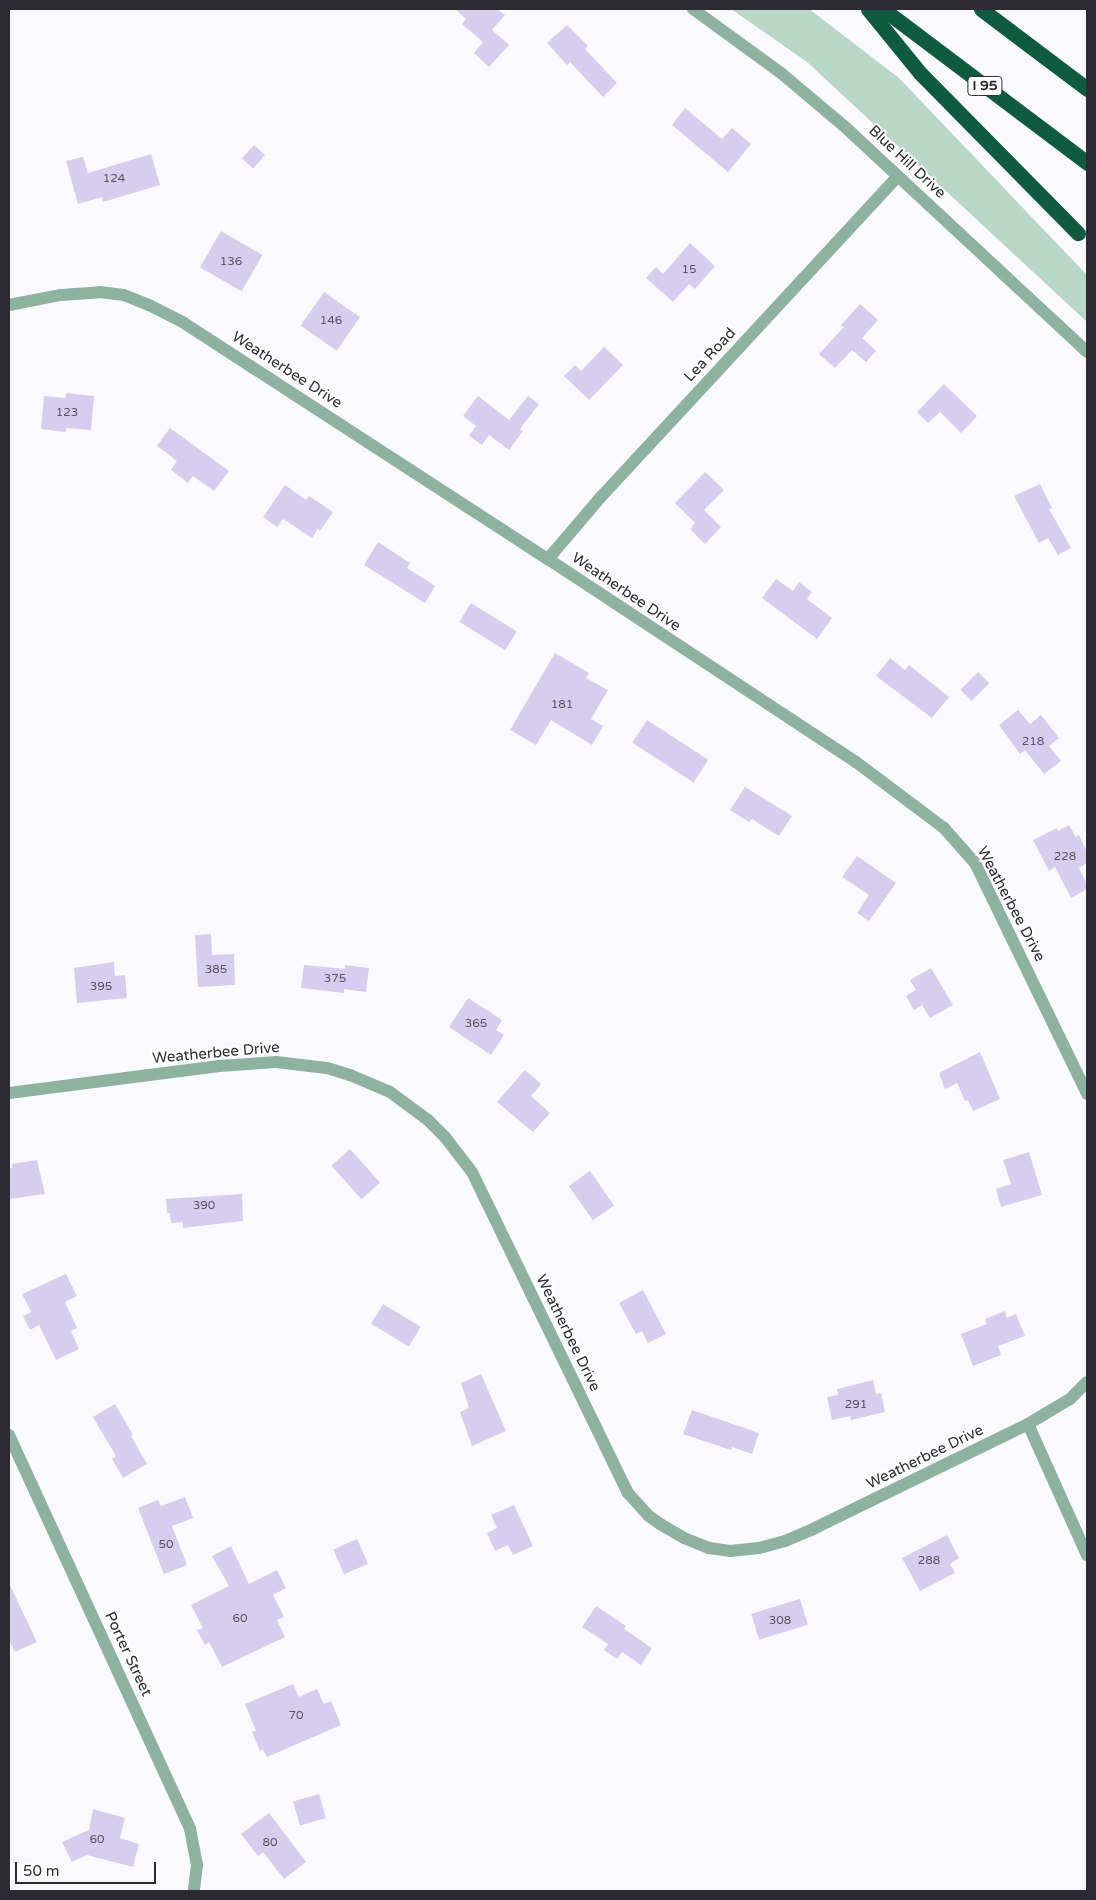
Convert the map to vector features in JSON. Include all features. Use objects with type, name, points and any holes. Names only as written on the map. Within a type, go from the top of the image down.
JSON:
[{"type":"highway","points":[[868,9],[920,73],[1078,233]]},
{"type":"highway","name":"I 95","points":[[883,9],[1087,163]]},
{"type":"highway","points":[[981,9],[1087,89]]},
{"type":"street","name":"Blue Hill Drive","points":[[693,9],[781,72],[844,126],[1087,352]]},
{"type":"street","name":"Lea Road","points":[[548,558],[599,499],[898,176]]},
{"type":"street","name":"Weatherbee Drive","points":[[9,305],[61,295],[100,292],[124,295],[149,304],[184,323],[548,558],[856,762],[944,828],[975,863],[1087,1094]]},
{"type":"street","name":"Weatherbee Drive","points":[[9,1093],[219,1066],[276,1062],[305,1064],[335,1070],[390,1092],[428,1120],[450,1142],[472,1172],[628,1493],[649,1516],[696,1544],[730,1551],[759,1548],[785,1541],[1028,1424],[1070,1399],[1087,1382]]},
{"type":"street","points":[[1028,1424],[1087,1555]]},
{"type":"street","name":"Porter Street","points":[[9,1435],[190,1829],[197,1865],[194,1891]]},
{"type":"green space","points":[[731,9],[809,9],[899,78],[1086,274],[1087,322],[807,62]]},
{"type":"building","points":[[455,9],[497,9],[505,15],[492,30],[509,45],[489,67],[474,53],[483,42],[462,24],[466,19]]},
{"type":"building","points":[[567,25],[588,46],[585,49],[617,83],[603,97],[570,62],[567,65],[547,43]]},
{"type":"building","points":[[685,108],[722,139],[732,128],[751,144],[728,172],[672,125]]},
{"type":"building","points":[[254,145],[265,155],[253,168],[242,158]]},
{"type":"building","points":[[151,154],[160,185],[103,202],[102,197],[78,204],[66,161],[83,157],[88,173]]},
{"type":"building","points":[[221,231],[263,255],[242,291],[200,267]]},
{"type":"building","points":[[690,243],[715,266],[695,289],[689,284],[673,302],[646,278],[656,267],[663,274]]},
{"type":"building","points":[[324,292],[360,317],[337,351],[300,326]]},
{"type":"building","points":[[860,304],[878,320],[862,338],[876,351],[866,362],[852,350],[835,368],[819,354],[844,327],[841,325]]},
{"type":"building","points":[[604,347],[623,365],[589,400],[564,376],[575,365],[581,371]]},
{"type":"building","points":[[944,384],[977,416],[961,433],[940,412],[928,423],[917,412]]},
{"type":"building","points":[[66,393],[94,396],[91,430],[66,428],[66,432],[41,429],[44,396],[66,398]]},
{"type":"building","points":[[478,396],[509,420],[528,396],[539,404],[520,429],[523,431],[509,450],[489,435],[482,445],[469,436],[476,426],[463,416]]},
{"type":"building","points":[[170,428],[229,471],[214,491],[193,476],[188,483],[171,470],[177,461],[157,446]]},
{"type":"building","points":[[705,472],[724,490],[704,510],[721,527],[705,544],[690,529],[695,523],[675,503]]},
{"type":"building","points":[[1040,484],[1052,508],[1049,509],[1071,548],[1058,555],[1048,538],[1039,543],[1014,496]]},
{"type":"building","points":[[285,485],[306,500],[309,496],[333,512],[320,531],[318,529],[312,538],[283,519],[277,527],[263,517]]},
{"type":"building","points":[[378,542],[410,563],[407,568],[435,586],[425,603],[364,565]]},
{"type":"building","points":[[776,579],[793,591],[799,582],[812,592],[807,599],[832,618],[817,639],[762,598]]},
{"type":"building","points":[[471,603],[517,632],[505,650],[459,622]]},
{"type":"building","points":[[555,653],[589,673],[586,678],[608,690],[591,719],[603,726],[592,745],[551,720],[536,745],[510,730]]},
{"type":"building","points":[[890,658],[905,670],[909,665],[949,697],[932,718],[876,676]]},
{"type":"building","points":[[978,672],[989,683],[972,701],[960,690]]},
{"type":"building","points":[[1018,710],[1030,724],[1041,715],[1059,738],[1049,746],[1061,761],[1044,774],[1025,750],[1020,754],[999,725]]},
{"type":"building","points":[[647,720],[708,760],[694,782],[632,743]]},
{"type":"building","points":[[745,787],[792,816],[779,836],[752,819],[749,822],[730,810]]},
{"type":"building","points":[[1069,825],[1076,837],[1079,835],[1087,852],[1087,863],[1079,868],[1087,884],[1087,889],[1071,898],[1055,867],[1049,871],[1033,840],[1057,828],[1058,831]]},
{"type":"building","points":[[857,856],[896,883],[869,921],[857,913],[869,895],[842,877]]},
{"type":"building","points":[[211,934],[212,955],[234,954],[235,985],[198,987],[195,935]]},
{"type":"building","points":[[114,962],[115,976],[125,975],[127,998],[77,1003],[74,968]]},
{"type":"building","points":[[304,965],[345,969],[345,965],[369,968],[366,992],[344,989],[344,993],[301,988]]},
{"type":"building","points":[[931,968],[953,1005],[930,1018],[922,1005],[914,1010],[906,996],[916,990],[910,980]]},
{"type":"building","points":[[468,998],[502,1020],[496,1030],[504,1035],[491,1055],[449,1027]]},
{"type":"building","points":[[980,1052],[1000,1099],[973,1111],[968,1100],[965,1101],[957,1083],[945,1089],[939,1073]]},
{"type":"building","points":[[525,1070],[541,1084],[531,1096],[550,1113],[533,1132],[497,1102]]},
{"type":"building","points":[[350,1149],[380,1182],[362,1199],[331,1166]]},
{"type":"building","points":[[1029,1152],[1042,1195],[1001,1207],[996,1189],[1011,1184],[1003,1160]]},
{"type":"building","points":[[37,1160],[45,1194],[9,1199],[9,1168],[12,1168],[12,1164]]},
{"type":"building","points":[[590,1171],[614,1205],[593,1220],[569,1186]]},
{"type":"building","points":[[242,1194],[243,1221],[183,1228],[183,1222],[171,1223],[170,1213],[167,1213],[166,1199]]},
{"type":"building","points":[[66,1274],[77,1296],[65,1302],[77,1328],[71,1331],[79,1349],[56,1360],[39,1325],[30,1330],[23,1316],[31,1312],[22,1294]]},
{"type":"building","points":[[643,1290],[666,1334],[648,1343],[642,1331],[636,1334],[619,1303]]},
{"type":"building","points":[[383,1304],[421,1327],[409,1346],[371,1324]]},
{"type":"building","points":[[1005,1311],[1007,1318],[1016,1314],[1025,1336],[998,1346],[1001,1355],[973,1366],[961,1334],[987,1324],[985,1319]]},
{"type":"building","points":[[481,1374],[506,1431],[472,1446],[460,1412],[469,1408],[461,1383]]},
{"type":"building","points":[[873,1380],[876,1394],[881,1393],[885,1412],[851,1420],[850,1416],[832,1420],[827,1397],[838,1395],[837,1389]]},
{"type":"building","points":[[115,1404],[147,1464],[123,1478],[112,1459],[116,1456],[93,1417]]},
{"type":"building","points":[[692,1410],[759,1433],[752,1454],[732,1447],[731,1450],[683,1434]]},
{"type":"building","points":[[185,1497],[193,1518],[172,1526],[187,1565],[164,1574],[138,1508],[158,1500],[161,1506]]},
{"type":"building","points":[[514,1505],[533,1546],[513,1555],[508,1545],[495,1551],[487,1533],[497,1528],[491,1515]]},
{"type":"building","points":[[947,1535],[959,1558],[950,1564],[955,1573],[920,1591],[902,1558]]},
{"type":"building","points":[[357,1539],[368,1564],[344,1574],[333,1550]]},
{"type":"building","points":[[231,1546],[249,1584],[277,1570],[286,1588],[273,1595],[284,1617],[277,1620],[285,1637],[222,1667],[209,1642],[205,1645],[197,1630],[203,1628],[191,1605],[229,1586],[212,1556]]},
{"type":"building","points":[[9,1583],[37,1642],[15,1652],[9,1640]]},
{"type":"building","points":[[800,1599],[808,1625],[759,1640],[751,1614]]},
{"type":"building","points":[[596,1606],[626,1626],[624,1629],[652,1648],[641,1665],[622,1652],[617,1659],[604,1650],[608,1644],[582,1627]]},
{"type":"building","points":[[293,1684],[299,1697],[317,1689],[324,1704],[331,1701],[341,1725],[267,1757],[263,1749],[260,1751],[252,1732],[256,1731],[245,1704]]},
{"type":"building","points":[[319,1794],[326,1818],[300,1825],[293,1801]]},
{"type":"building","points":[[93,1809],[125,1818],[120,1838],[139,1844],[133,1867],[87,1855],[72,1862],[62,1842],[89,1830]]},
{"type":"building","points":[[269,1813],[306,1862],[284,1879],[263,1852],[258,1856],[241,1834]]}]
